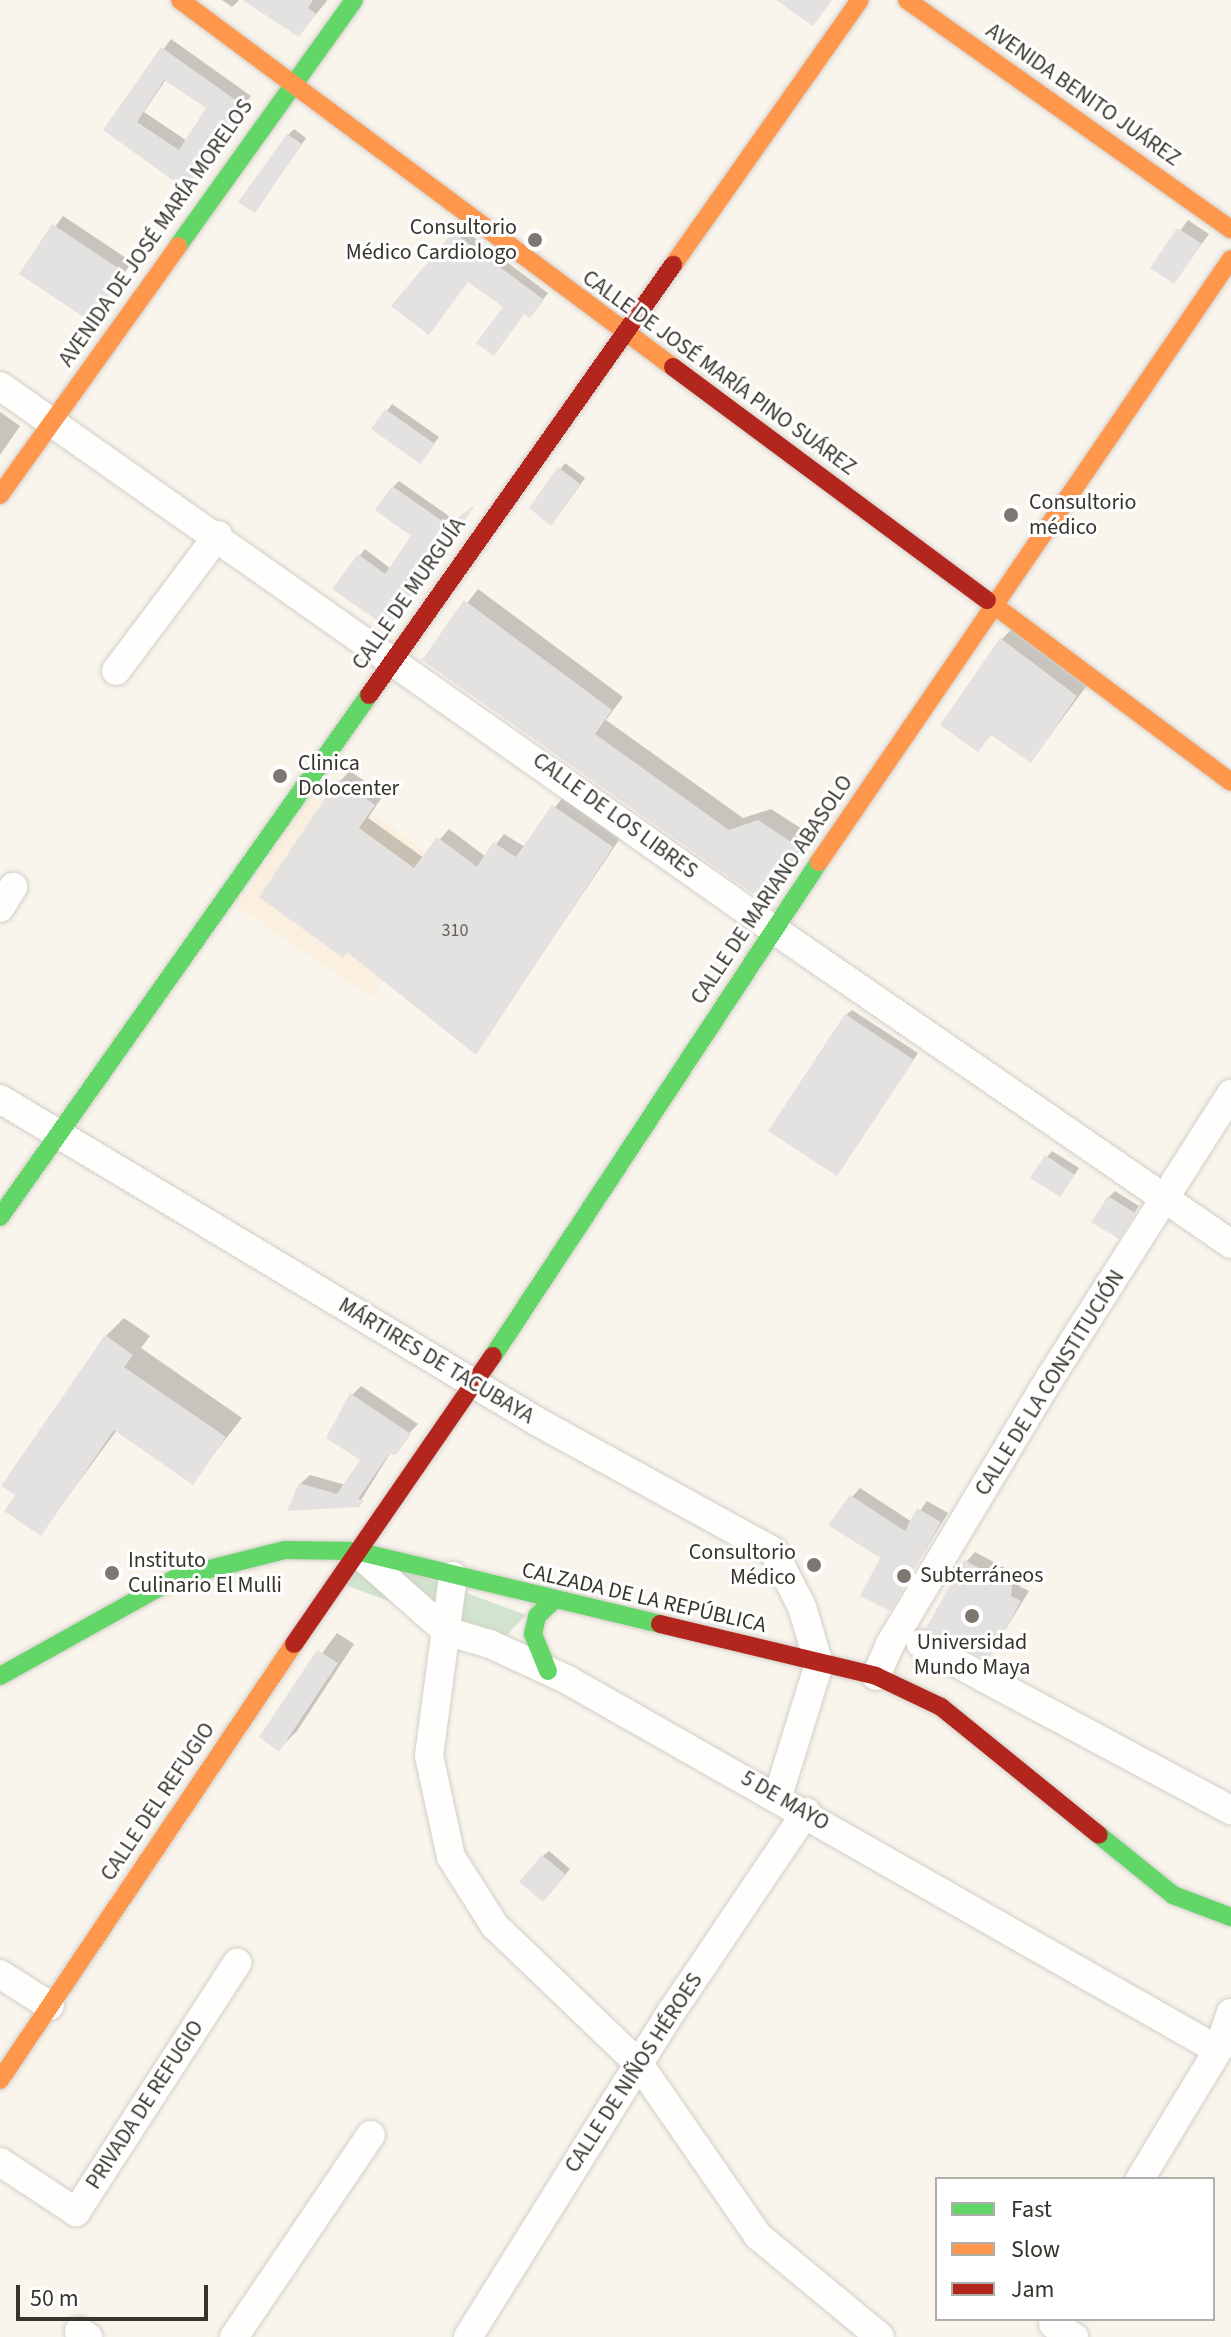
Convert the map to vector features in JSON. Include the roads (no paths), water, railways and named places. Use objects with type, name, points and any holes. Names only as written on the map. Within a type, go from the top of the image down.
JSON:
[{"type":"street","name":"CALLE DE JOSÉ MARÍA PINO SUÁREZ","points":[[180,0],[1231,782]]},
{"type":"street","name":"AVENIDA DE JOSÉ MARÍA MORELOS","points":[[0,495],[354,0]]},
{"type":"street","name":"CALLE DE MURGUÍA","points":[[0,1217],[860,0]]},
{"type":"street","name":"AVENIDA BENITO JUÁREZ","points":[[907,0],[1231,229]]},
{"type":"street","name":"CALLE DE MARIANO ABASOLO","points":[[356,1551],[475,1384],[773,929],[1231,259]]},
{"type":"street","name":"CALLE DE LOS LIBRES","points":[[0,386],[218,535],[773,929],[1231,1244]]},
{"type":"street","points":[[116,671],[218,535]]},
{"type":"street","name":"CALLE DE LA CONSTITUCIÓN","points":[[876,1676],[897,1631],[1050,1378],[1167,1199],[1231,1094]]},
{"type":"street","name":"MÁRTIRES DE TACUBAYA","points":[[0,1099],[57,1137],[475,1384],[774,1552],[802,1607],[819,1664]]},
{"type":"street","name":"CALZADA DE LA REPÚBLICA","points":[[0,1676],[178,1577],[285,1550],[356,1551],[553,1601],[876,1676],[941,1707],[1173,1895],[1231,1917]]},
{"type":"street","name":"5 DE MAYO","points":[[356,1551],[446,1631],[548,1671],[778,1796],[1218,2050]]},
{"type":"street","name":"CALLE DEL REFUGIO","points":[[0,2080],[356,1551]]},
{"type":"street","points":[[453,1576],[429,1756],[451,1857],[495,1926],[639,2064],[758,2236],[880,2337]]},
{"type":"street","points":[[548,1671],[533,1634],[537,1616],[553,1601]]},
{"type":"street","points":[[921,1644],[1231,1810]]},
{"type":"street","points":[[778,1796],[819,1664]]},
{"type":"street","name":"CALLE DE NIÑOS HÉROES","points":[[468,2337],[639,2064],[806,1812]]},
{"type":"street","name":"PRIVADA DE REFUGIO","points":[[0,2162],[76,2212],[237,1963]]},
{"type":"street","points":[[0,1974],[50,2006]]},
{"type":"street","points":[[1141,2177],[1218,2050],[1231,2013]]},
{"type":"street","points":[[234,2337],[371,2135]]},
{"type":"place","name":"Consultorio Médico Cardiologo","points":[[535,240]]},
{"type":"place","name":"Consultorio médico","points":[[1011,515]]},
{"type":"place","name":"Clinica Dolocenter","points":[[280,776]]},
{"type":"place","name":"Consultorio Médico","points":[[814,1565]]},
{"type":"place","name":"Instituto Culinario El Mulli","points":[[112,1573]]},
{"type":"place","name":"Subterráneos","points":[[904,1576]]},
{"type":"place","name":"Universidad Mundo Maya","points":[[972,1616]]}]
